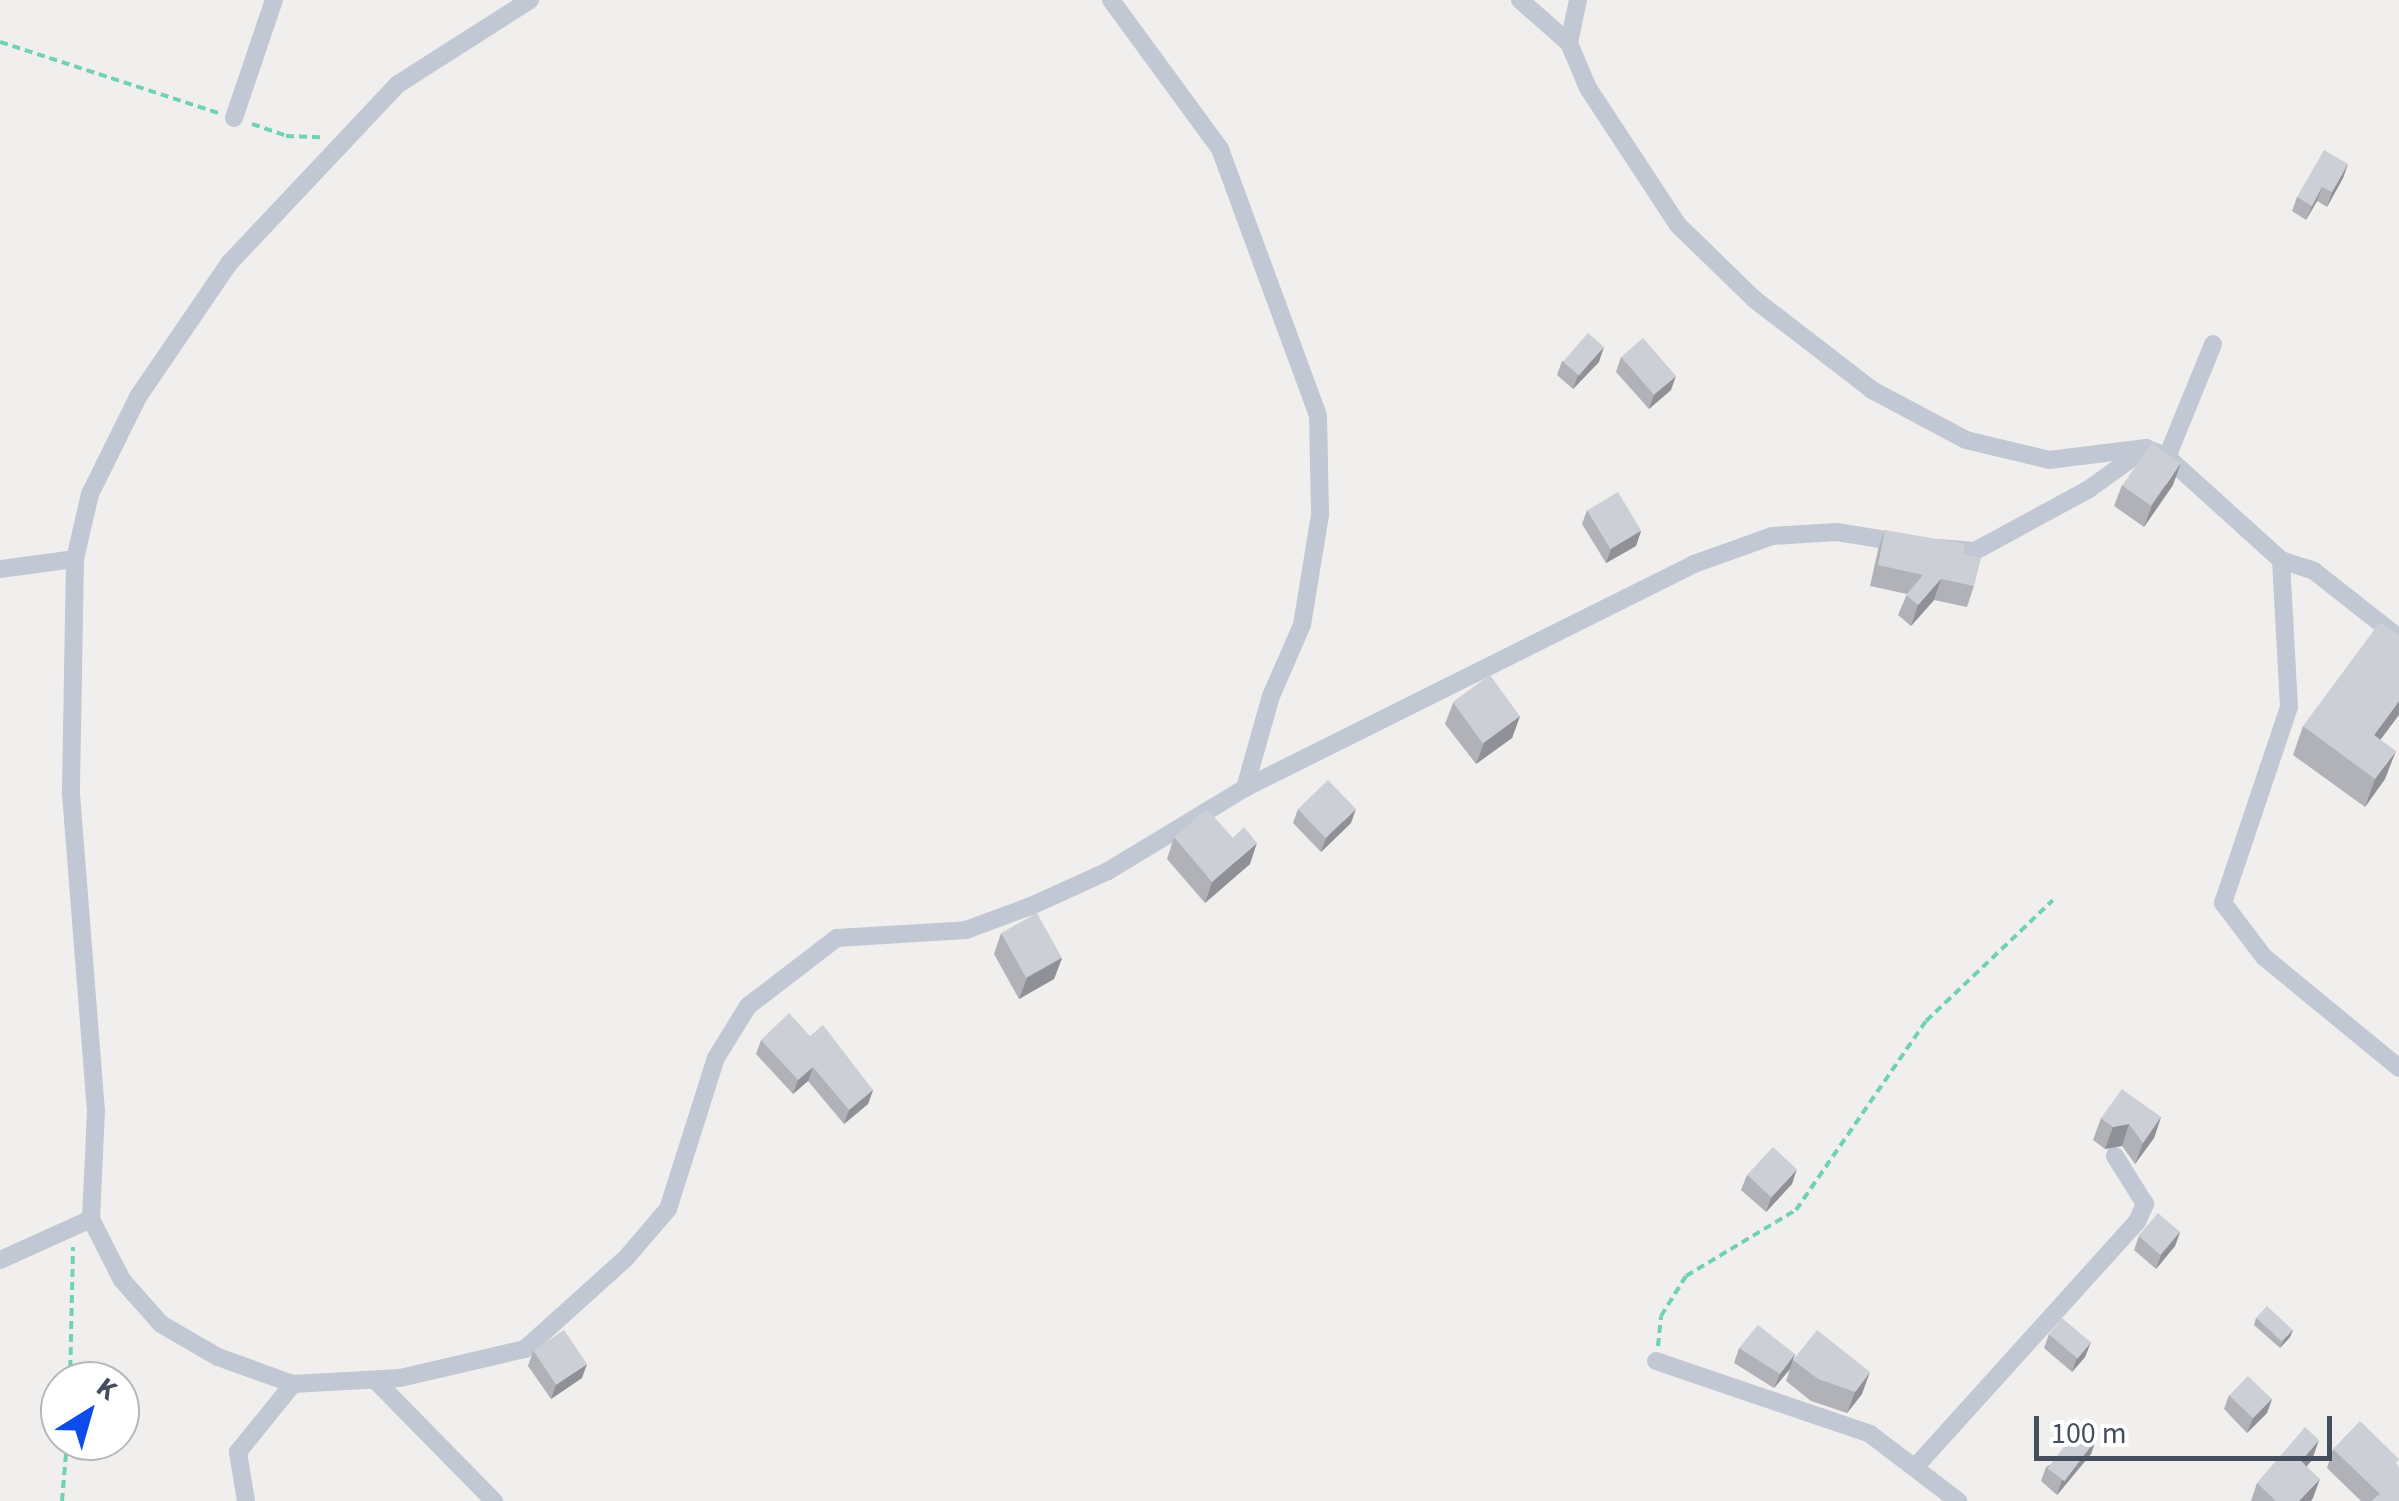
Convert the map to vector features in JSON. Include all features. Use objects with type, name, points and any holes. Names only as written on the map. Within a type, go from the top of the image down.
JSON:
[{"type":"street","points":[[234,118],[274,0]]},
{"type":"street","points":[[530,0],[398,84],[345,135],[230,262],[138,397],[90,494],[75,559],[71,794],[96,1110],[82,1223],[122,1280],[161,1324],[218,1357],[294,1384],[375,1380],[525,1349],[626,1258],[668,1208],[716,1058],[748,1006],[837,938],[966,930],[1108,871],[1245,788],[1694,564],[1772,536],[1837,532],[1975,551],[2088,489],[2146,448]]},
{"type":"street","points":[[1112,0],[1220,149],[1318,416],[1320,515],[1302,625],[1271,696],[1245,788]]},
{"type":"street","points":[[1520,0],[1569,43],[1588,88],[1678,225],[1754,299],[1872,390],[1966,440],[2049,460],[2146,448],[2167,457],[2281,560],[2314,571],[2399,638]]},
{"type":"street","points":[[1569,43],[1578,0]]},
{"type":"street","points":[[2167,457],[2213,344]]},
{"type":"street","points":[[0,569],[75,559]]},
{"type":"street","points":[[2281,560],[2289,707],[2222,904],[2264,957],[2399,1068]]},
{"type":"street","points":[[1918,1464],[2137,1222],[2145,1204],[2116,1156]]},
{"type":"street","points":[[0,1260],[82,1223]]},
{"type":"street","points":[[1656,1361],[1870,1434],[1918,1464],[1958,1501]]},
{"type":"street","points":[[375,1380],[494,1501]]},
{"type":"street","points":[[246,1501],[238,1452],[294,1384]]},
{"type":"path","points":[[0,42],[286,136],[345,135]]},
{"type":"path","points":[[1656,1361],[1661,1316],[1686,1276],[1796,1210],[1926,1022],[2052,900]]},
{"type":"path","points":[[72,1361],[82,1223]]},
{"type":"path","points":[[62,1501],[65,1461]]},
{"type":"building","points":[[2324,150],[2348,164],[2332,192],[2322,187],[2312,206],[2297,197]]},
{"type":"building","points":[[1588,333],[1604,347],[1579,375],[1563,362]]},
{"type":"building","points":[[1643,338],[1676,376],[1654,395],[1621,357]]},
{"type":"building","points":[[2152,443],[2181,463],[2151,506],[2122,486]]},
{"type":"building","points":[[1618,492],[1641,531],[1610,549],[1587,511]]},
{"type":"building","points":[[1885,530],[1965,544],[1963,554],[1981,558],[1974,586],[1941,579],[1918,605],[1906,595],[1923,575],[1878,565]]},
{"type":"building","points":[[2380,622],[2399,635],[2399,701],[2374,735],[2396,751],[2375,779],[2303,726]]},
{"type":"building","points":[[1490,675],[1520,716],[1483,743],[1453,702]]},
{"type":"building","points":[[1328,780],[1356,809],[1326,838],[1298,809]]},
{"type":"building","points":[[1207,809],[1233,838],[1244,827],[1257,843],[1212,882],[1174,837]]},
{"type":"building","points":[[1037,913],[1062,958],[1026,977],[1001,933]]},
{"type":"building","points":[[789,1013],[810,1036],[823,1025],[873,1090],[849,1110],[813,1067],[798,1080],[761,1040]]},
{"type":"building","points":[[2122,1089],[2161,1117],[2143,1143],[2129,1124],[2113,1127],[2101,1118]]},
{"type":"building","points":[[1773,1147],[1797,1170],[1771,1197],[1747,1175]]},
{"type":"building","points":[[2158,1213],[2180,1232],[2160,1255],[2138,1236]]},
{"type":"building","points":[[2267,1306],[2293,1330],[2282,1342],[2256,1318]]},
{"type":"building","points":[[2062,1318],[2091,1342],[2078,1359],[2049,1334]]},
{"type":"building","points":[[1758,1325],[1795,1354],[1780,1374],[1739,1348]]},
{"type":"building","points":[[564,1330],[587,1364],[556,1385],[533,1351]]},
{"type":"building","points":[[1817,1330],[1870,1372],[1855,1392],[1818,1379],[1793,1360]]},
{"type":"building","points":[[2248,1376],[2272,1399],[2253,1418],[2229,1395]]},
{"type":"building","points":[[2360,1421],[2399,1459],[2399,1501],[2371,1501],[2380,1494],[2333,1449]]},
{"type":"building","points":[[2079,1427],[2096,1440],[2064,1481],[2048,1469]]},
{"type":"building","points":[[2305,1427],[2319,1440],[2301,1461],[2320,1479],[2299,1501],[2276,1501],[2257,1483]]}]
